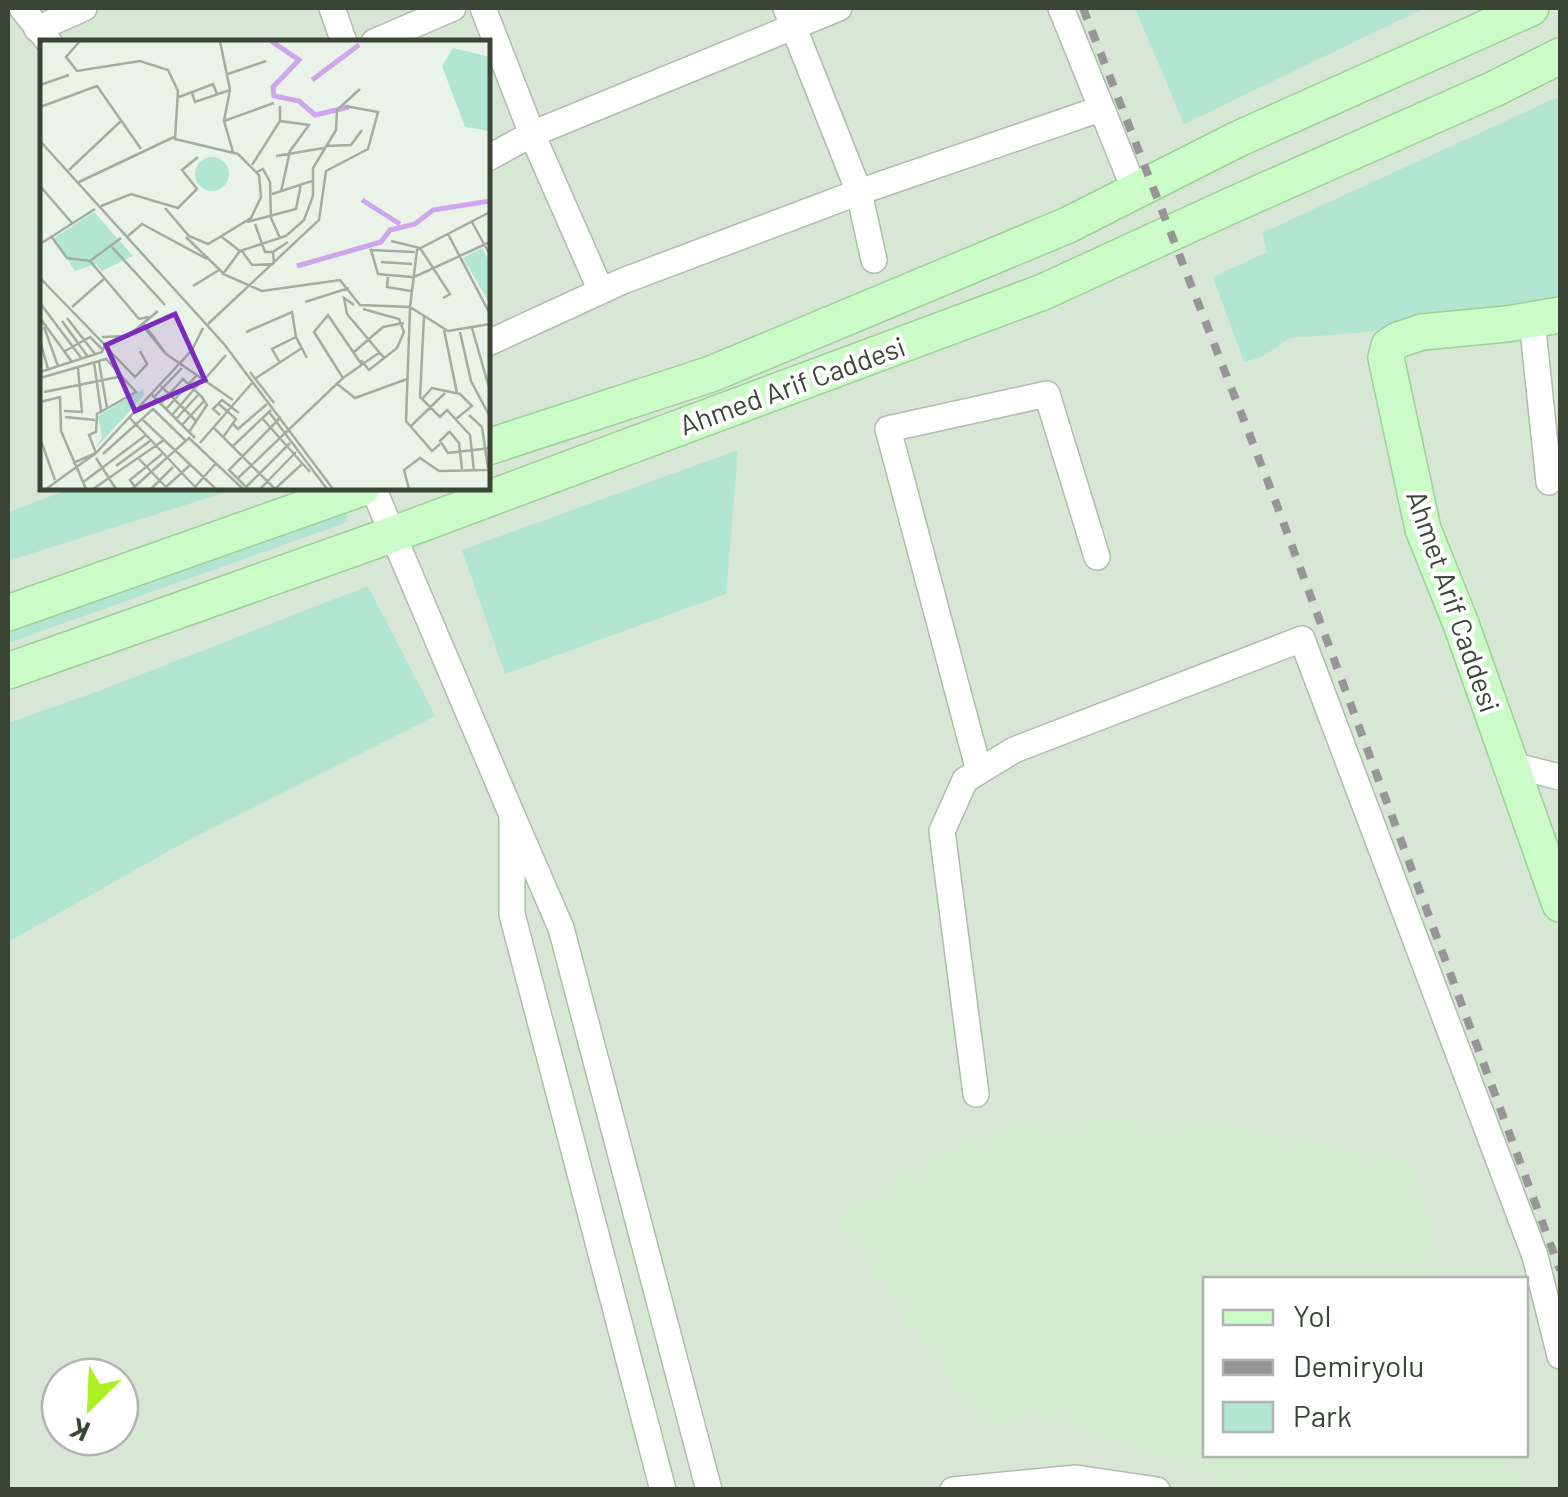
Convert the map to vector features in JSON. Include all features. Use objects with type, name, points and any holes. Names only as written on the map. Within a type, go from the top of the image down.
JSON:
[{"type":"street","points":[[28,22],[84,8]]},
{"type":"street","points":[[332,8],[343,40]]},
{"type":"street","points":[[379,40],[454,8]]},
{"type":"street","points":[[483,8],[532,134],[601,291]]},
{"type":"street","points":[[490,157],[532,134],[790,18],[840,8]]},
{"type":"street","points":[[1061,8],[1135,191]]},
{"type":"street","name":"Ahmed Arif Caddesi","points":[[490,446],[711,374],[1068,225],[1238,139],[1531,8]]},
{"type":"street","points":[[790,18],[859,192],[874,260]]},
{"type":"street","name":"Ahmed Arif Caddesi","points":[[8,671],[394,534],[1043,292],[1560,56]]},
{"type":"street","points":[[490,342],[601,291],[859,192],[1100,109]]},
{"type":"street","points":[[1546,318],[1549,482]]},
{"type":"street","name":"Ahmet Arif Caddesi","points":[[1546,318],[1422,332],[1389,346],[1386,358],[1423,529],[1461,624],[1560,904]]},
{"type":"street","points":[[979,771],[888,429],[1047,394],[1097,557]]},
{"type":"street","points":[[8,612],[356,490]]},
{"type":"street","points":[[374,490],[561,928],[709,1490]]},
{"type":"street","points":[[976,1094],[942,831],[965,780],[1014,750],[1302,638],[1535,1256],[1560,1356]]},
{"type":"street","points":[[1512,765],[1560,777]]},
{"type":"street","points":[[512,815],[512,914],[662,1490]]},
{"type":"street","points":[[953,1490],[1076,1478],[1157,1490]]},
{"type":"shaded area","points":[[8,8],[1560,8],[1560,1489],[8,1490]]},
{"type":"shaded area","points":[[1112,1119],[1238,1126],[1411,1161],[1445,1277],[1203,1277],[1203,1457],[1512,1457],[1526,1489],[1278,1489],[1271,1476],[1244,1486],[1026,1411],[988,1436],[836,1218],[956,1145],[1014,1124]]},
{"type":"green space","points":[[1135,8],[1425,8],[1184,124]]},
{"type":"green space","points":[[1560,96],[1560,302],[1528,310],[1356,333],[1290,338],[1262,357],[1244,362],[1213,277],[1267,252],[1262,233]]},
{"type":"green space","points":[[738,450],[726,594],[505,674],[462,550]]},
{"type":"green space","points":[[68,490],[233,490],[8,561],[8,512]]},
{"type":"green space","points":[[345,508],[348,522],[8,643],[8,629]]},
{"type":"green space","points":[[368,586],[435,716],[181,844],[8,942],[8,723]]},
{"type":"railway","points":[[1083,8],[1275,500],[1560,1270]]}]
